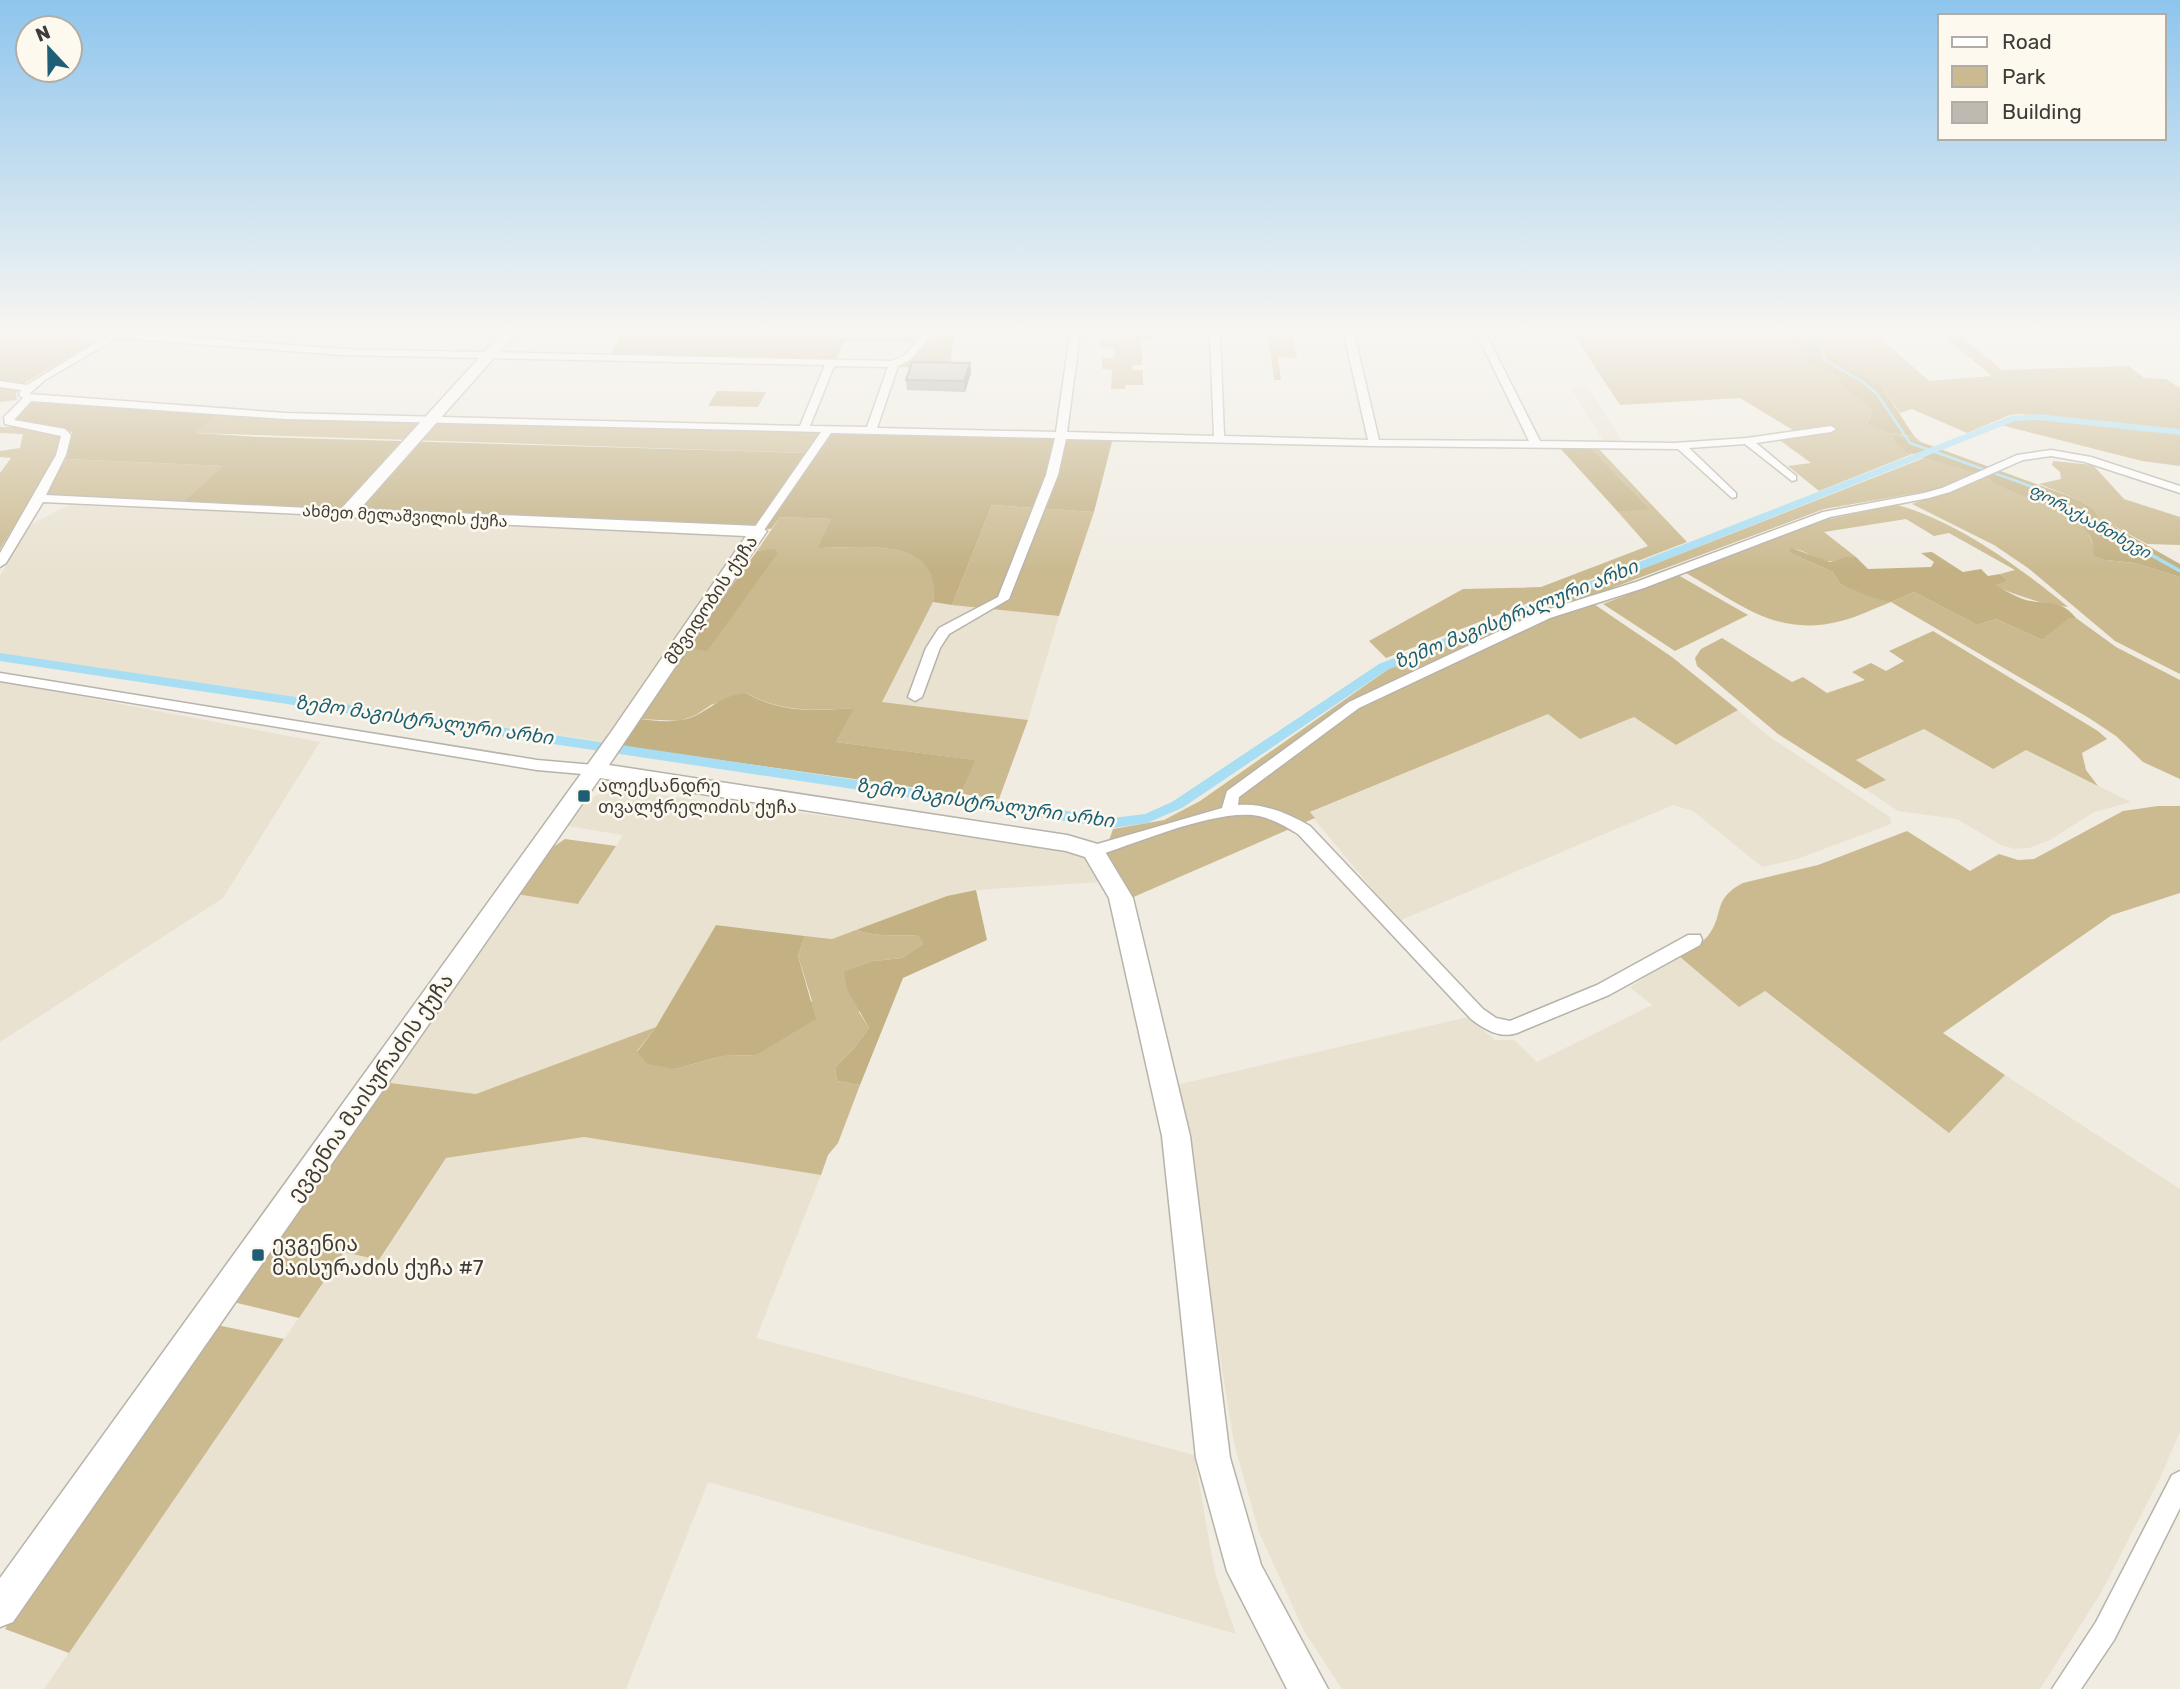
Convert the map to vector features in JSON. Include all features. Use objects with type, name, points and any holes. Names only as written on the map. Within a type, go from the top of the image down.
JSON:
[{"type":"street","points":[[250,413],[285,416],[1374,443],[1681,446],[1747,441],[1831,429]]},
{"type":"street","points":[[347,513],[440,413]]},
{"type":"street","points":[[804,429],[811,413]]},
{"type":"street","points":[[871,431],[878,413]]},
{"type":"street","points":[[915,697],[933,648],[944,631],[1003,599],[1052,475],[1064,413]]},
{"type":"street","points":[[1218,413],[1219,438]]},
{"type":"street","points":[[1367,413],[1374,443]]},
{"type":"street","points":[[1521,413],[1536,444]]},
{"type":"street","points":[[0,563],[45,499],[66,435],[61,431],[4,423]]},
{"type":"street","name":"მშვიდობის ქუჩა","points":[[597,765],[828,430]]},
{"type":"street","points":[[1747,441],[1792,478]]},
{"type":"street","points":[[1681,446],[1732,495]]},
{"type":"street","points":[[1229,811],[1232,794],[1354,705],[1545,615],[1640,585],[1827,514],[1925,496],[1946,490],[2021,457],[2051,453],[2087,459],[2180,490]]},
{"type":"street","name":"ახმეთ მელაშვილის ქუჩა","points":[[45,499],[758,531]]},
{"type":"street","points":[[0,677],[537,765],[597,765],[1067,843],[1093,851],[1229,811],[1254,809],[1286,820],[1304,830],[1477,1014],[1492,1025],[1511,1028],[1603,990],[1694,940]]},
{"type":"street","name":"ევგენია მაისურაძის ქუჩა","points":[[0,1609],[597,765]]},
{"type":"street","points":[[1093,851],[1121,898],[1176,1136],[1213,1458],[1245,1571],[1288,1656],[1309,1689]]},
{"type":"street","points":[[2065,1689],[2105,1631],[2180,1483]]},
{"type":"shaded area","points":[[19,413],[219,413],[195,433],[806,453],[820,432],[1113,438],[1094,512],[992,505],[952,605],[933,602],[933,580],[926,565],[912,555],[876,547],[817,548],[832,519],[780,517],[771,529],[181,503],[224,466],[66,459],[72,432],[18,421],[14,417]]},
{"type":"shaded area","points":[[1586,413],[1604,413],[1624,444],[1605,444]]},
{"type":"shaded area","points":[[1871,413],[1899,413],[1914,436],[1890,433],[1868,424]]},
{"type":"shaded area","points":[[1894,435],[1921,442],[2077,499],[2094,509],[2099,518],[2180,564],[2180,577],[2135,563],[2094,556],[2091,538],[2082,525],[2067,514],[2013,492],[1984,475],[1905,451],[1892,439]]},
{"type":"shaded area","points":[[1559,447],[1590,447],[1650,509],[1618,512]]},
{"type":"shaded area","points":[[69,505],[744,534],[745,539],[606,742],[0,654],[0,576],[30,525]]},
{"type":"shaded area","points":[[1792,548],[1830,562],[1856,557],[1868,569],[1931,567],[1934,562],[1921,553],[1932,552],[1963,572],[1981,569],[1988,576],[2000,574],[2008,581],[1995,585],[2017,597],[2061,606],[2076,618],[2069,618],[2042,640],[1996,619],[1977,625],[1914,592],[1891,602],[1871,597],[1840,584],[1833,572],[1790,553],[1788,549]]},
{"type":"shaded area","points":[[775,549],[778,553],[707,651],[687,648],[757,551]]},
{"type":"shaded area","points":[[933,602],[1059,616],[1028,720],[882,702]]},
{"type":"shaded area","points":[[0,681],[320,742],[223,898],[0,1042]]},
{"type":"shaded area","points":[[746,693],[772,704],[798,709],[854,708],[836,742],[975,760],[961,794],[620,746],[639,719],[688,719],[725,699]]},
{"type":"shaded area","points":[[1738,710],[1767,735],[1890,817],[1891,824],[1797,859],[1762,867],[1693,811],[1673,805],[1399,921],[1309,813],[1548,714],[1580,739],[1634,717],[1676,745]]},
{"type":"shaded area","points":[[1924,729],[1992,769],[2026,750],[2131,802],[2094,812],[2050,840],[2029,848],[2015,849],[2001,845],[1957,819],[1898,811],[1865,789],[1885,781],[1855,761]]},
{"type":"shaded area","points":[[613,789],[1051,845],[1079,853],[1088,860],[1101,882],[976,890],[947,896],[832,939],[716,925],[656,1027],[476,1094],[383,1082],[516,894],[579,904],[623,835],[566,826],[588,799]]},
{"type":"shaded area","points":[[976,890],[987,940],[903,978],[860,1085],[837,1081],[835,1067],[869,1028],[847,989],[844,972],[874,961],[902,958],[923,944],[919,936],[880,935],[856,930],[947,896]]},
{"type":"shaded area","points":[[716,925],[805,936],[798,956],[816,1019],[756,1055],[722,1056],[675,1069],[648,1064],[637,1052],[656,1027]]},
{"type":"shaded area","points":[[1679,956],[1739,1007],[1764,991],[1949,1133],[2005,1075],[2180,1189],[2180,1432],[2161,1476],[2102,1591],[2040,1689],[1342,1689],[1304,1631],[1259,1532],[1234,1443],[1176,1085],[1468,1017],[1495,1040],[1514,1040],[1537,1062],[1652,1005],[1630,987]]},
{"type":"shaded area","points":[[584,1137],[821,1175],[756,1338],[1194,1455],[1215,1573],[1236,1634],[708,1482],[626,1689],[44,1689],[344,1252],[380,1260],[446,1158]]},
{"type":"green space","points":[[219,413],[280,418],[820,432],[806,453],[194,433]]},
{"type":"green space","points":[[1764,413],[1871,413],[1869,419],[1890,433],[1914,436],[1921,442],[1894,436],[1892,439],[1912,454],[1819,491],[1788,466],[1811,463],[1778,439],[1801,435]]},
{"type":"green space","points":[[1921,413],[2180,413],[2180,430],[2021,414],[2010,415],[1967,433]]},
{"type":"green space","points":[[2028,417],[2180,433],[2180,466],[2142,461],[2001,425]]},
{"type":"green space","points":[[0,427],[19,427],[63,436],[56,457],[0,549],[0,473],[11,458],[0,457],[0,451],[20,448],[23,434],[0,433]]},
{"type":"green space","points":[[1590,447],[1597,447],[1687,542],[1386,658],[1369,641],[1463,589],[1541,587],[1648,546],[1618,512],[1649,508]]},
{"type":"green space","points":[[1924,458],[1977,472],[1940,489],[1824,509],[1585,598],[1672,657],[1738,710],[1676,745],[1634,717],[1580,739],[1548,714],[1310,812],[1315,818],[1129,899],[1115,866],[1104,855],[1113,829],[1164,820],[1200,801],[1390,668]]},
{"type":"green space","points":[[66,459],[225,466],[181,503],[49,496],[45,493]]},
{"type":"green space","points":[[2053,461],[2093,465],[2124,499],[2180,517],[2180,545],[2147,544],[2099,518],[2094,509],[2077,499],[2039,484],[2061,479],[2060,472],[2052,465]]},
{"type":"green space","points":[[1984,475],[1990,480],[2030,495],[2085,525],[2094,547],[2106,560],[2135,563],[2180,577],[2180,674],[2115,641],[2028,568],[1994,545],[1912,504],[1981,479]]},
{"type":"green space","points":[[992,505],[1094,512],[1059,616],[952,605]]},
{"type":"green space","points":[[1897,505],[1943,522],[1987,547],[2068,607],[2030,599],[1993,585],[2008,581],[2000,574],[2015,570],[1949,533],[1934,536],[1906,519],[1824,532],[1856,557],[1827,561],[1788,549],[1790,553],[1833,572],[1840,584],[1891,602],[1841,621],[1797,625],[1759,615],[1686,573],[1824,520]]},
{"type":"green space","points":[[780,517],[833,519],[817,548],[876,547],[896,550],[913,555],[926,565],[933,580],[933,602],[882,702],[1028,720],[999,799],[961,794],[974,760],[836,742],[853,708],[798,709],[772,704],[746,693],[711,705],[680,721],[639,719],[687,648],[778,553],[767,549],[757,551]]},
{"type":"green space","points":[[1678,575],[1748,615],[1675,651],[1603,604]]},
{"type":"green space","points":[[1914,592],[1977,625],[1996,619],[2042,640],[2069,617],[2076,618],[2116,647],[2180,680],[2180,779],[2143,762],[2116,736],[2089,718],[1891,602]]},
{"type":"green space","points":[[1933,631],[2107,739],[2082,753],[2086,770],[2098,786],[2026,750],[1993,769],[1924,729],[1856,760],[1886,780],[1865,789],[1778,734],[1697,666],[1695,658],[1701,649],[1722,638],[1792,682],[1803,677],[1827,693],[1865,680],[1852,672],[1871,663],[1886,671],[1904,661],[1889,651]]},
{"type":"green space","points":[[2180,806],[2180,893],[2112,915],[1943,1033],[2005,1075],[1949,1133],[1765,991],[1739,1007],[1679,956],[1707,937],[1726,895],[1743,883],[1818,865],[1907,831],[1970,871],[1999,854],[2018,860],[2034,859],[2123,811]]},
{"type":"green space","points":[[565,839],[616,846],[578,904],[516,894],[550,849]]},
{"type":"green space","points":[[856,930],[880,935],[920,936],[923,944],[902,958],[874,961],[859,1012],[869,1028],[835,1067],[837,1081],[860,1085],[838,1143],[828,1155],[821,1175],[584,1137],[446,1158],[379,1260],[344,1252],[299,1318],[233,1302],[383,1082],[476,1094],[656,1027],[637,1051],[675,1069],[722,1056],[756,1055],[812,1001],[798,956],[805,936],[832,939]]},
{"type":"green space","points":[[217,1325],[284,1339],[69,1653],[5,1629]]},
{"type":"waterway","name":"ფორაქაანთხევი","points":[[1890,413],[1910,443],[2033,487],[2151,555]]},
{"type":"waterway","name":"ზემო მაგისტრალური არხი","points":[[0,657],[1113,823],[1147,818],[1177,805],[1383,667],[2014,418],[2038,417],[2180,432]]},
{"type":"waterway","name":"ფორაქაანთხევი","points":[[2148,553],[2180,571]]},
{"type":"place","name":"ალექსანდრე თვალჭრელიძის ქუჩა","points":[[584,796]]},
{"type":"place","name":"ევგენია მაისურაძის ქუჩა #7","points":[[258,1255]]}]
